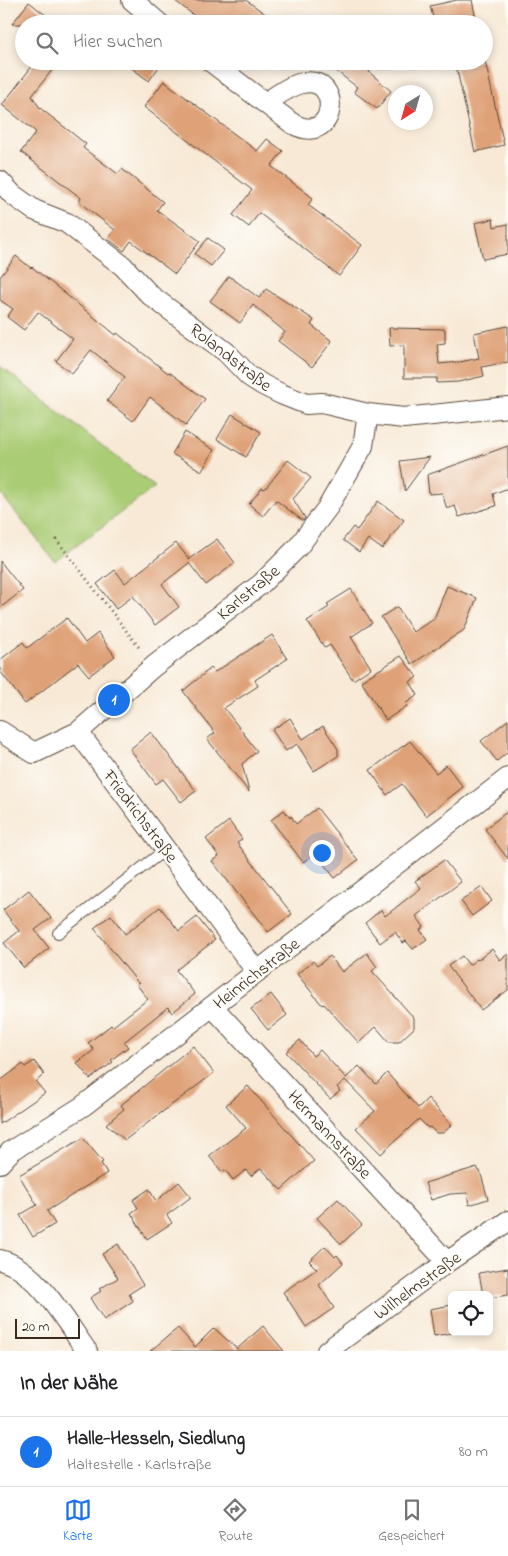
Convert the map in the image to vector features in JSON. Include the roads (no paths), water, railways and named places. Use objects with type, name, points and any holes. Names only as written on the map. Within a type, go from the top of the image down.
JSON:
[{"type":"street","points":[[132,0],[150,15]]},
{"type":"street","points":[[222,70],[265,103]]},
{"type":"street","name":"Rolandstraße","points":[[0,181],[13,195],[34,210],[67,223],[123,266],[150,295],[226,352],[249,376],[263,386],[306,404],[322,403],[368,414],[404,418],[508,407]]},
{"type":"street","name":"Karlstraße","points":[[78,732],[154,666],[261,584],[298,547],[328,507],[363,446],[368,414]]},
{"type":"street","points":[[0,731],[34,753],[78,732]]},
{"type":"street","name":"Friedrichstraße","points":[[78,732],[257,972]]},
{"type":"street","name":"Heinrichstraße","points":[[0,1163],[11,1151],[83,1106],[508,778]]},
{"type":"street","name":"Hermannstraße","points":[[212,1006],[447,1262]]},
{"type":"street","name":"Wilhelmstraße","points":[[327,1351],[447,1262],[508,1221]]},
{"type":"street","points":[[0,1260],[10,1262],[35,1280],[88,1351]]},
{"type":"lane","points":[[58,933],[166,849]]},
{"type":"place","name":"Halle-Hesseln, Siedlung","points":[[114,700]]}]
